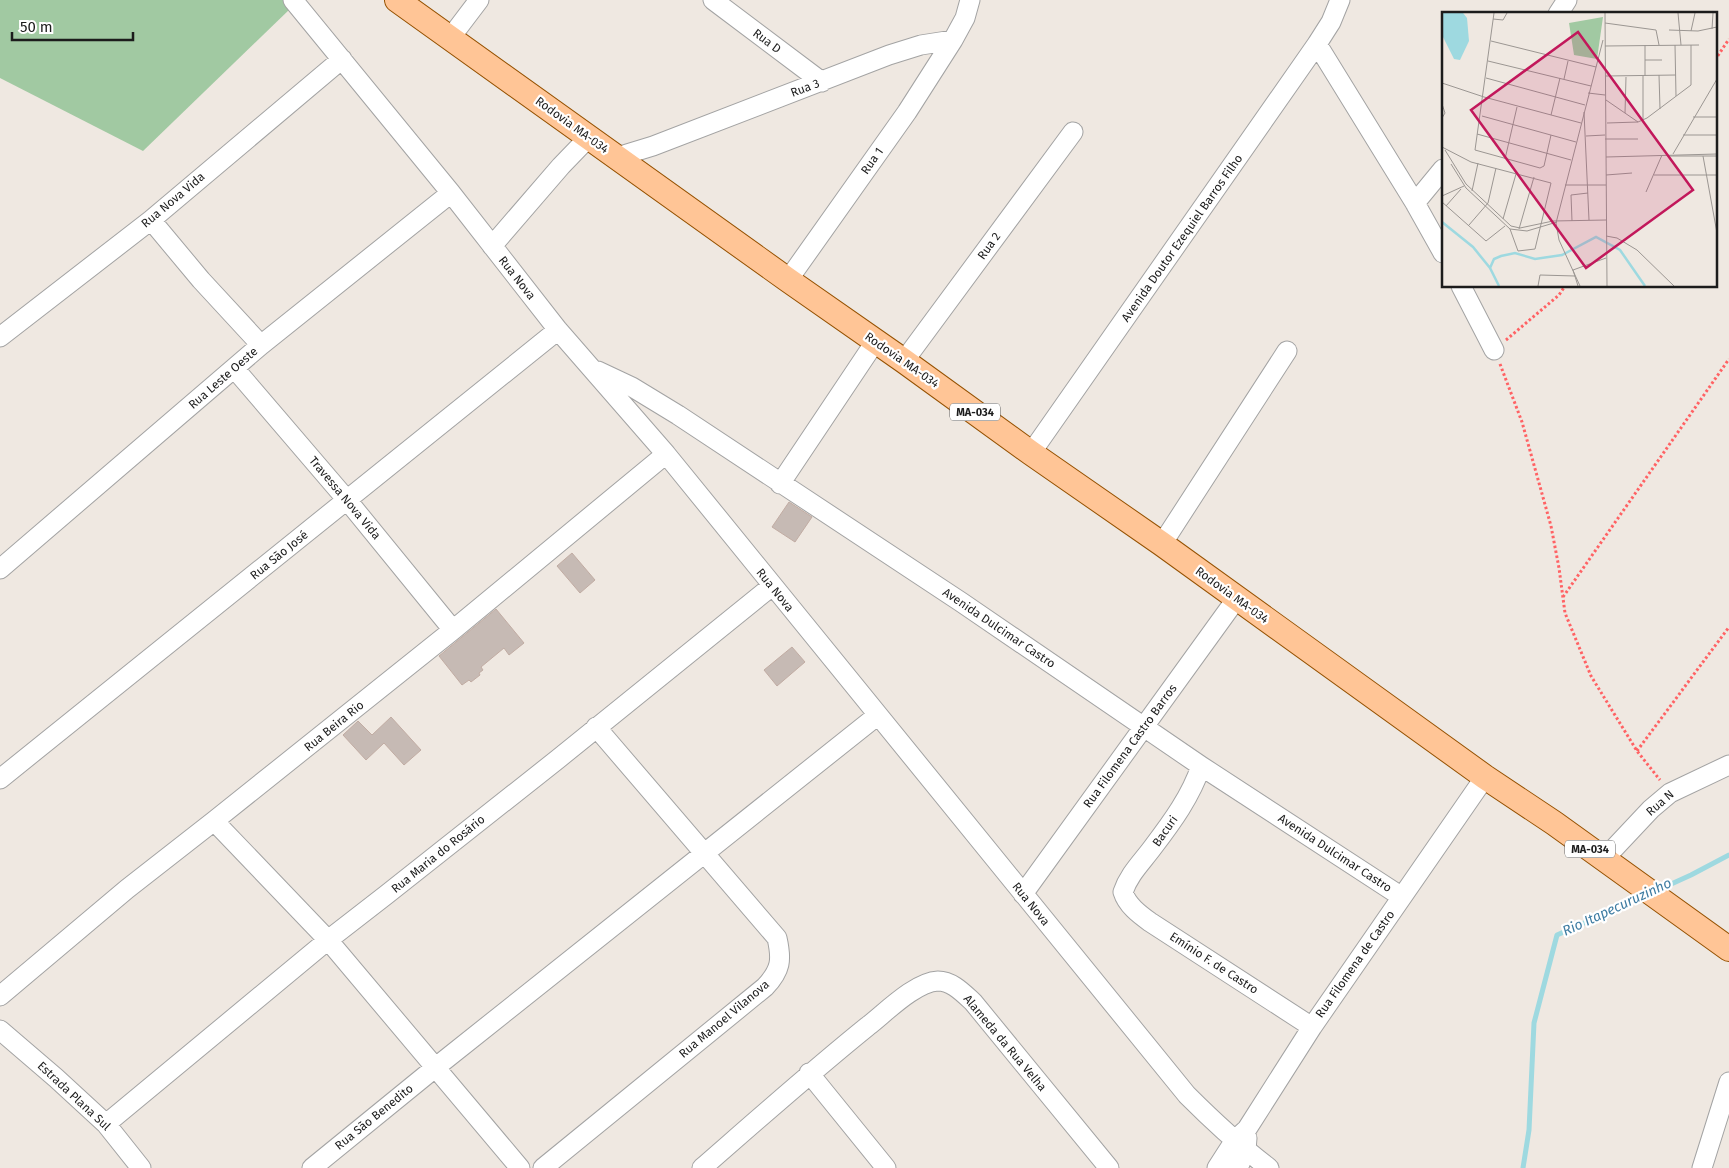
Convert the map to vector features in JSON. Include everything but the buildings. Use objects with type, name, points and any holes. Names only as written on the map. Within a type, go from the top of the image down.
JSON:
[{"type":"main road","name":"Rodovia MA-034","points":[[397,0],[1031,453],[1162,544],[1485,777],[1604,859]]},
{"type":"main road","name":"MA-034","points":[[1604,859],[1729,949]]},
{"type":"street","name":"Rua Nova","points":[[293,0],[451,193],[558,330],[666,454],[1023,894],[1130,1022],[1187,1095],[1210,1118],[1243,1140],[1269,1168]]},
{"type":"street","points":[[451,37],[479,0]]},
{"type":"street","name":"Rua D","points":[[713,0],[822,82]]},
{"type":"street","points":[[953,40],[965,18],[970,0]]},
{"type":"street","name":"Avenida Doutor Ezequiel Barros Filho","points":[[1031,453],[1317,44],[1331,22],[1340,0]]},
{"type":"street","name":"Avenida Doutor Ezequiel Barros Filho","points":[[1331,22],[1355,0]]},
{"type":"street","points":[[1559,12],[1567,0]]},
{"type":"street","name":"Rua 3","points":[[617,157],[654,146],[889,55],[921,45],[953,40]]},
{"type":"street","name":"Rua 1","points":[[788,280],[907,112],[953,40]]},
{"type":"street","points":[[1317,44],[1415,203],[1442,251]]},
{"type":"street","name":"Rua Nova Vida","points":[[0,337],[150,220],[342,59]]},
{"type":"street","name":"Rua 2","points":[[904,361],[1073,132]]},
{"type":"street","points":[[492,246],[561,166],[589,137]]},
{"type":"street","points":[[1415,203],[1442,170]]},
{"type":"street","name":"Rua Leste Oeste","points":[[0,569],[261,345],[451,193]]},
{"type":"street","points":[[150,220],[201,280],[261,345]]},
{"type":"street","points":[[1462,288],[1494,350]]},
{"type":"street","name":"Rua São José","points":[[0,779],[558,330]]},
{"type":"street","points":[[780,484],[875,342]]},
{"type":"street","points":[[1162,544],[1287,351]]},
{"type":"street","name":"Travessa Nova Vida","points":[[234,368],[347,500],[453,630]]},
{"type":"street","name":"Avenida Dulcimar Castro","points":[[591,368],[640,391],[695,426],[1145,726],[1201,766],[1402,897]]},
{"type":"street","name":"Rua Beira Rio","points":[[0,996],[127,889],[214,822],[453,630],[666,454]]},
{"type":"street","name":"Rua Maria do Rosário","points":[[106,1124],[328,940],[401,884],[772,586]]},
{"type":"street","name":"Rua Filomena Castro Barros","points":[[1023,894],[1237,598]]},
{"type":"street","name":"Rua São Benedito","points":[[312,1168],[878,715]]},
{"type":"street","name":"Rua Manoel Vilanova","points":[[542,1168],[759,992],[774,977],[780,964],[780,949],[777,938],[596,727]]},
{"type":"street","name":"Rua N","points":[[1604,859],[1670,793],[1729,764]]},
{"type":"street","name":"Bacuri","points":[[1123,892],[1131,874],[1180,810],[1193,787],[1201,766]]},
{"type":"street","name":"Rua Filomena de Castro","points":[[1243,1140],[1312,1027],[1485,777]]},
{"type":"street","points":[[214,822],[328,940],[520,1168]]},
{"type":"street","name":"Emínio F. de Castro","points":[[1123,892],[1126,900],[1150,922],[1312,1027]]},
{"type":"street","name":"Alameda da Rua Velha","points":[[702,1168],[809,1073],[912,992],[936,981],[946,982],[960,990],[973,1002],[1109,1168]]},
{"type":"street","name":"Estrada Plana Sul","points":[[0,1030],[106,1124],[141,1168]]},
{"type":"street","points":[[809,1073],[886,1168]]},
{"type":"street","points":[[1702,1168],[1729,1082]]},
{"type":"street","points":[[1217,1168],[1243,1140]]},
{"type":"street","points":[[1238,1168],[1243,1140]]},
{"type":"path","points":[[1716,58],[1729,39]]},
{"type":"path","points":[[1564,288],[1560,295],[1494,350],[1522,422],[1551,526],[1564,613],[1591,676],[1637,750],[1670,793]]},
{"type":"path","points":[[1563,597],[1729,359]]},
{"type":"path","points":[[1637,750],[1729,627]]},
{"type":"green space","points":[[0,0],[284,0],[291,8],[143,151],[0,78]]},
{"type":"waterway","name":"Rio Itapecuruzinho","points":[[1658,890],[1729,855]]},
{"type":"waterway","name":"Rio Itapecuruzinho","points":[[1523,1168],[1529,1130],[1534,1023],[1557,935],[1643,897]]}]
